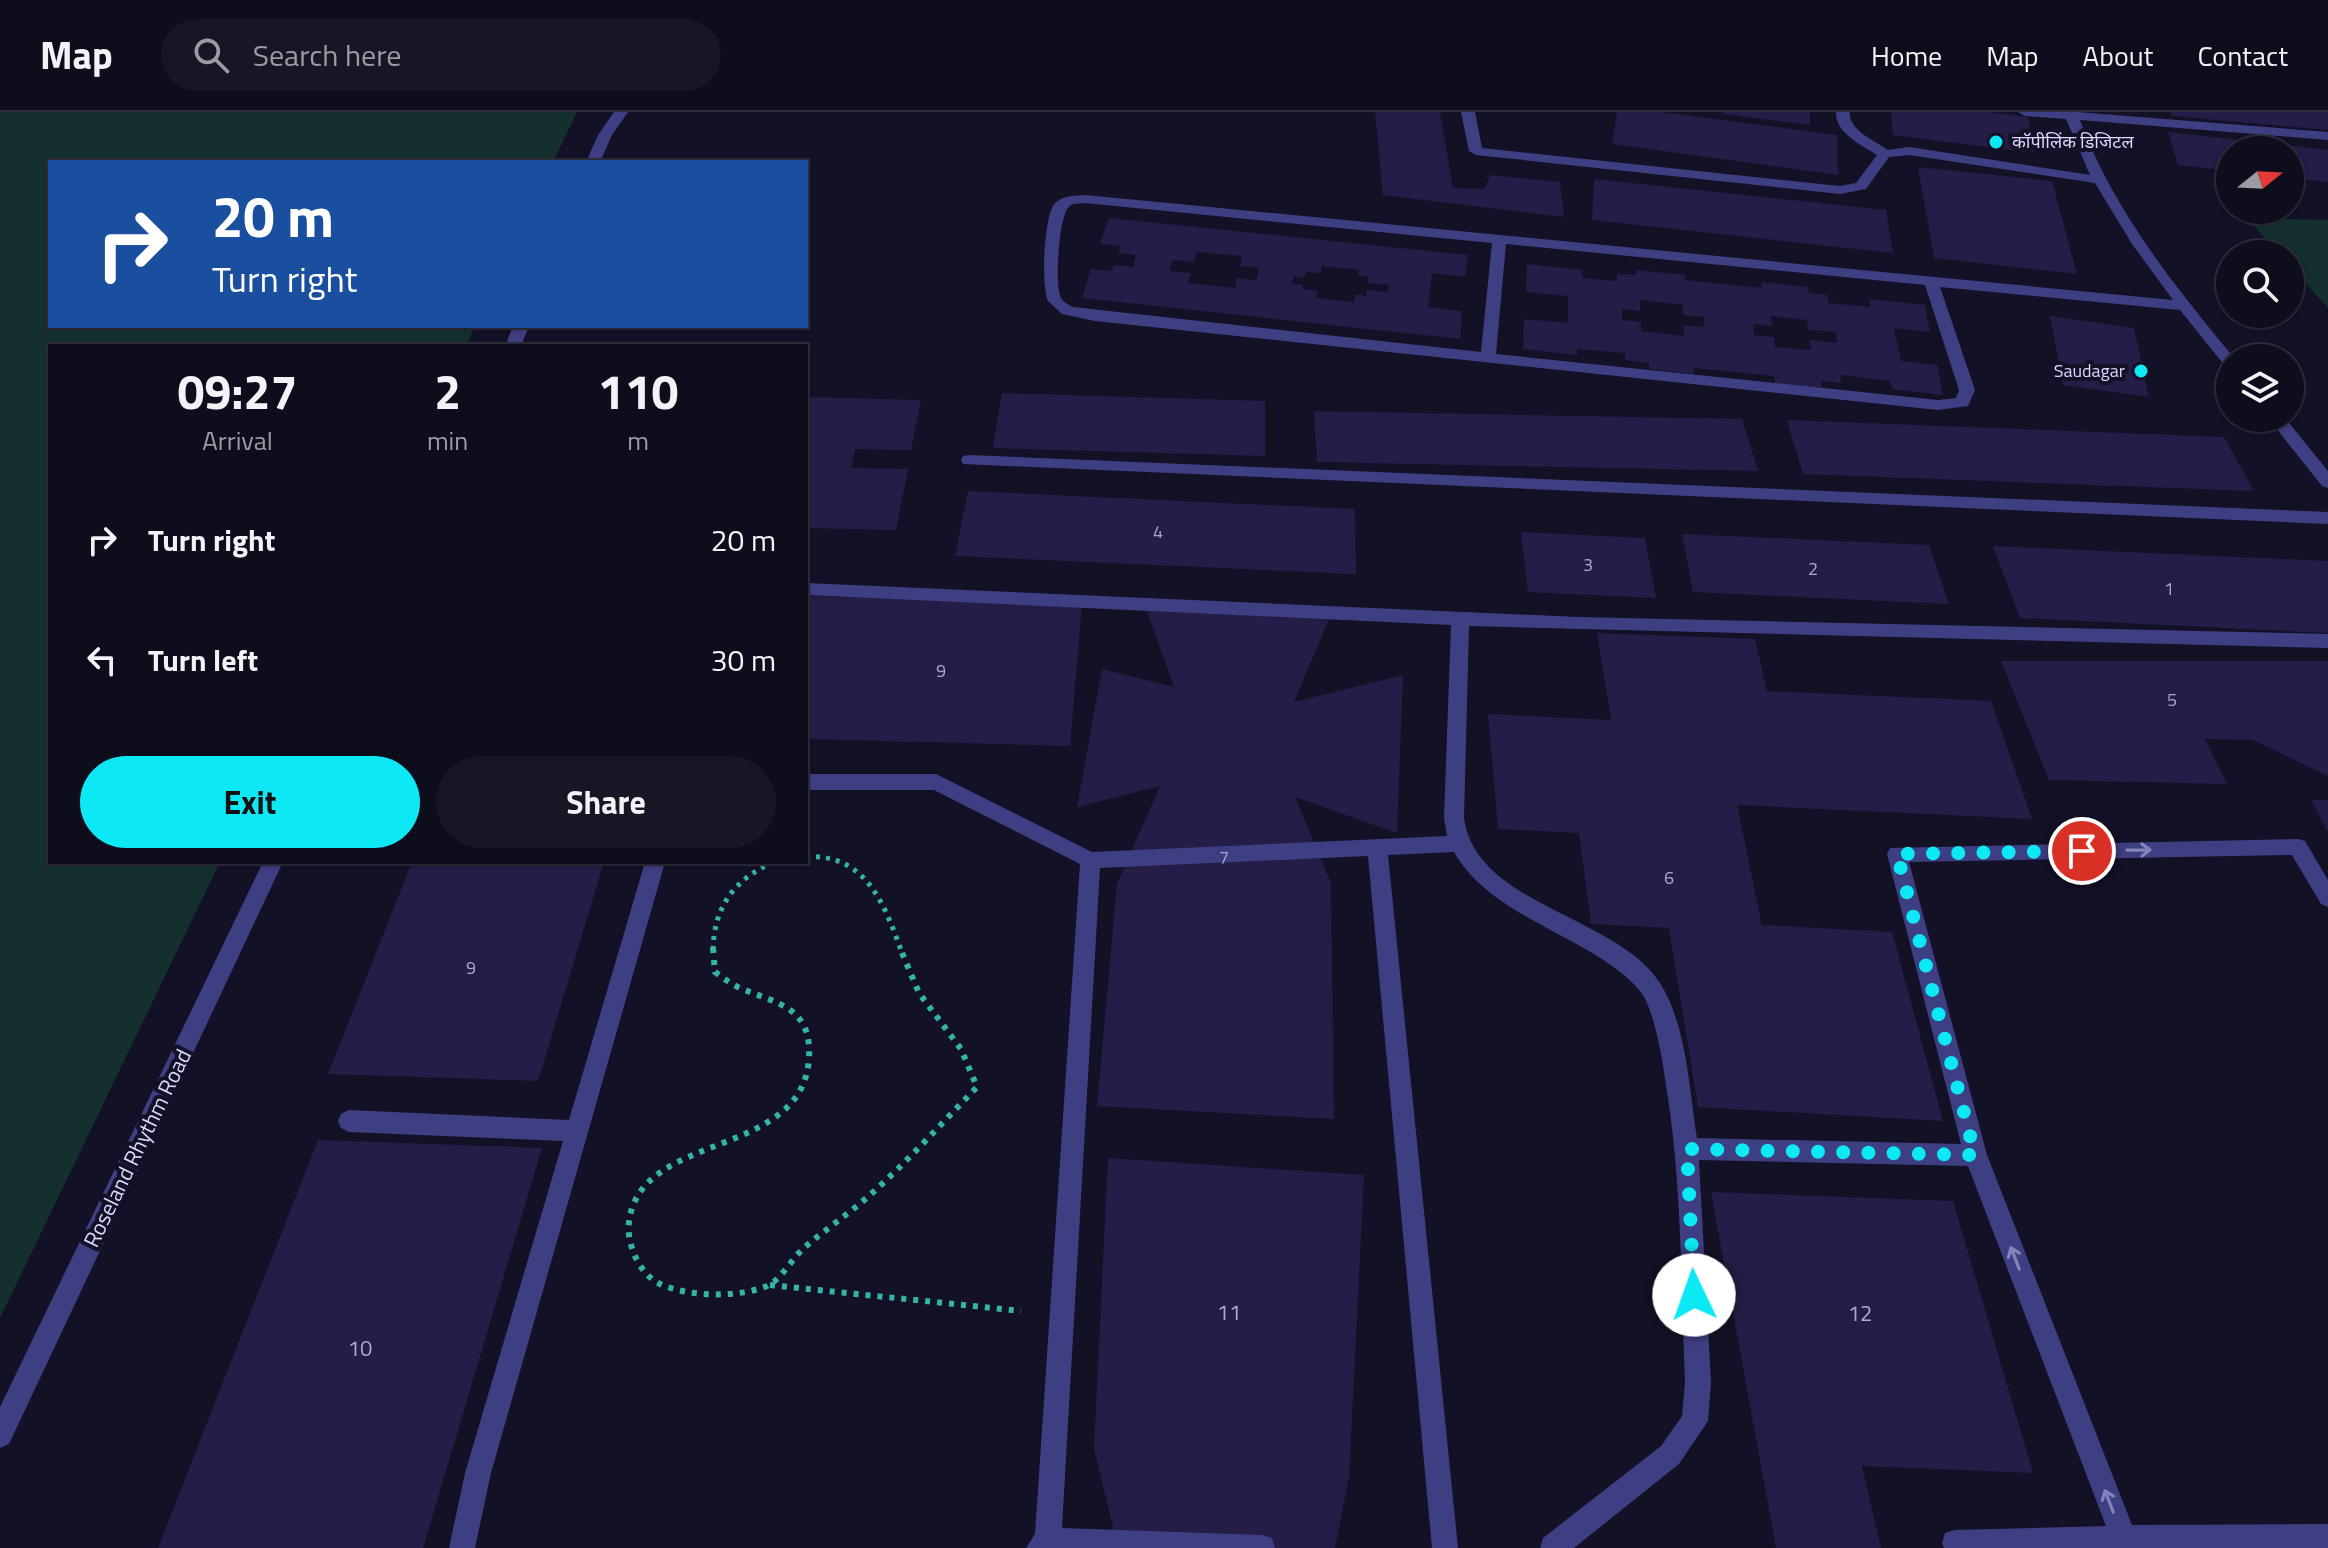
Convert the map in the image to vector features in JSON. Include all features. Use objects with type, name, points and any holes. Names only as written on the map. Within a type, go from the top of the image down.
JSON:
[{"type":"street","points":[[594,160],[605,135],[621,112]]},
{"type":"street","points":[[1468,112],[1476,151],[1824,189],[1861,186],[1885,154]]},
{"type":"street","points":[[1843,112],[1842,118],[1848,129],[1885,154],[1909,151],[2099,180]]},
{"type":"street","points":[[2025,112],[2328,136]]},
{"type":"street","points":[[2071,115],[2099,180],[2184,306],[2216,346]]},
{"type":"street","points":[[1931,282],[1967,390],[1962,402],[1938,405],[1072,313],[1056,303],[1050,287],[1059,208],[1068,200],[2184,306]]},
{"type":"street","points":[[1488,359],[1499,240]]},
{"type":"street","points":[[2287,432],[2328,482]]},
{"type":"street","points":[[969,460],[2328,518]]},
{"type":"street","points":[[808,589],[1460,619],[2328,641]]},
{"type":"street","points":[[1460,619],[1454,818],[1458,844],[1476,868],[1629,964],[1653,990],[1664,1019],[1687,1149],[1698,1382],[1695,1421],[1670,1455],[1553,1548]]},
{"type":"street","points":[[808,782],[936,782],[1090,860],[1458,844]]},
{"type":"street","points":[[2124,1539],[1975,1155],[1897,854],[2298,847],[2328,898]]},
{"type":"street","points":[[1377,848],[1445,1548]]},
{"type":"street","points":[[1090,860],[1062,1315],[1043,1544],[1262,1548]]},
{"type":"street","name":"Roseland Rhythm Road","points":[[0,1435],[272,864]]},
{"type":"street","points":[[462,1548],[478,1473],[654,864]]},
{"type":"street","points":[[349,1121],[578,1131]]},
{"type":"street","points":[[1687,1149],[1975,1155]]},
{"type":"street","points":[[1955,1543],[2328,1537]]},
{"type":"path","points":[[770,1285],[795,1257],[871,1194],[977,1087],[973,1067],[918,992],[883,906],[869,880],[839,860],[808,857]]},
{"type":"path","points":[[767,864],[757,867],[730,888],[714,920],[712,954],[715,972],[737,987],[796,1011],[808,1032],[809,1057],[802,1091],[795,1103],[771,1120],[689,1156],[653,1180],[635,1203],[629,1222],[636,1261],[659,1285],[694,1294],[722,1295],[770,1285],[1062,1315]]},
{"type":"green space","points":[[0,112],[577,112],[554,160],[48,160],[48,328],[474,328],[467,344],[48,344],[48,864],[219,864],[0,1318]]},
{"type":"green space","points":[[2304,219],[2328,220],[2328,308],[2304,281],[2304,240],[2267,240],[2252,224],[2304,224]]},
{"type":"building","points":[[1375,112],[1440,112],[1453,188],[1485,189],[1490,175],[1560,182],[1564,217],[1383,195]]},
{"type":"building","points":[[1617,112],[1661,112],[1837,135],[1838,175],[1612,144]]},
{"type":"building","points":[[1810,112],[1810,125],[1723,114]]},
{"type":"building","points":[[1891,112],[1986,112],[2028,117],[2034,153],[1893,135]]},
{"type":"building","points":[[2170,112],[2328,112],[2328,130],[2172,116]]},
{"type":"building","points":[[2168,132],[2216,137],[2216,169],[2178,165]]},
{"type":"building","points":[[2304,147],[2328,150],[2328,182],[2304,179]]},
{"type":"building","points":[[1918,167],[2052,181],[2077,274],[1934,258]]},
{"type":"building","points":[[1594,179],[1886,210],[1893,253],[1592,220]]},
{"type":"building","points":[[1109,218],[1468,255],[1465,277],[1432,273],[1428,307],[1462,311],[1460,339],[1082,298],[1091,269],[1112,271],[1114,265],[1133,267],[1136,255],[1118,253],[1120,246],[1100,244]],"holes":[[[1197,252],[1242,256],[1240,266],[1259,268],[1256,280],[1237,278],[1235,288],[1188,283],[1191,273],[1169,271],[1172,260],[1194,262]],[[1322,266],[1359,270],[1358,276],[1369,277],[1368,283],[1389,285],[1388,292],[1367,290],[1366,296],[1355,294],[1354,302],[1316,298],[1318,291],[1292,284],[1294,276],[1304,278],[1306,272],[1321,273]]]},
{"type":"building","points":[[1527,264],[1582,270],[1582,278],[1617,281],[1617,274],[1636,275],[1636,270],[1685,275],[1685,280],[1762,288],[1761,282],[1808,287],[1809,293],[1827,295],[1829,303],[1870,307],[1869,299],[1925,305],[1930,332],[1894,328],[1901,361],[1937,365],[1943,395],[1892,389],[1890,381],[1840,375],[1841,383],[1821,381],[1822,391],[1776,386],[1774,376],[1694,368],[1694,374],[1649,369],[1649,363],[1625,360],[1625,353],[1577,349],[1577,355],[1523,349],[1524,319],[1568,323],[1568,296],[1526,292]],"holes":[[[1640,300],[1683,305],[1683,315],[1704,317],[1704,327],[1683,325],[1684,336],[1641,331],[1641,322],[1622,320],[1622,309],[1640,311]],[[1771,316],[1807,320],[1808,330],[1836,332],[1837,343],[1810,340],[1811,350],[1775,347],[1774,337],[1754,335],[1753,324],[1772,326]]]},
{"type":"building","points":[[2050,316],[2134,328],[2149,397],[2063,385]]},
{"type":"building","points":[[1002,393],[1265,401],[1265,456],[993,448]]},
{"type":"building","points":[[808,397],[921,400],[911,450],[855,449],[851,468],[908,469],[896,530],[808,528]]},
{"type":"building","points":[[1314,411],[1742,419],[1758,471],[1317,462]]},
{"type":"building","points":[[1787,420],[2224,437],[2254,491],[1803,474]]},
{"type":"building","points":[[968,491],[1355,509],[1356,574],[955,556]]},
{"type":"building","points":[[1521,532],[1645,538],[1656,598],[1528,592]]},
{"type":"building","points":[[1682,534],[1929,545],[1949,604],[1693,592]]},
{"type":"building","points":[[1993,546],[2328,561],[2328,633],[2020,618]]},
{"type":"building","points":[[808,596],[1082,603],[1070,746],[808,739]]},
{"type":"building","points":[[1147,611],[1329,619],[1294,702],[1403,675],[1397,833],[1295,797],[1331,883],[1334,1119],[1097,1106],[1117,884],[1160,786],[1077,807],[1102,669],[1174,687]]},
{"type":"building","points":[[1597,633],[1755,639],[1767,691],[1991,701],[2032,819],[1737,805],[1762,925],[1892,932],[1943,1121],[1698,1107],[1669,928],[1591,924],[1579,833],[1498,829],[1488,714],[1611,720]]},
{"type":"building","points":[[2001,661],[2328,661],[2328,776],[2253,740],[2205,739],[2227,784],[2049,780]]},
{"type":"building","points":[[2311,800],[2328,800],[2328,832]]},
{"type":"building","points":[[411,864],[603,864],[538,1081],[328,1074]]},
{"type":"building","points":[[318,1140],[542,1148],[423,1548],[158,1548]]},
{"type":"building","points":[[1108,1158],[1364,1175],[1349,1477],[1335,1548],[1118,1548],[1094,1448]]},
{"type":"building","points":[[1711,1192],[1953,1201],[2033,1473],[1862,1466],[1881,1548],[1776,1548]]},
{"type":"place","name":"कॉपीलिंक डिजिटल","points":[[1996,142]]},
{"type":"place","name":"Saudagar","points":[[2141,371]]},
{"type":"route","points":[[1694,1295],[1687,1149],[1975,1155],[1897,854],[2082,851]]}]
